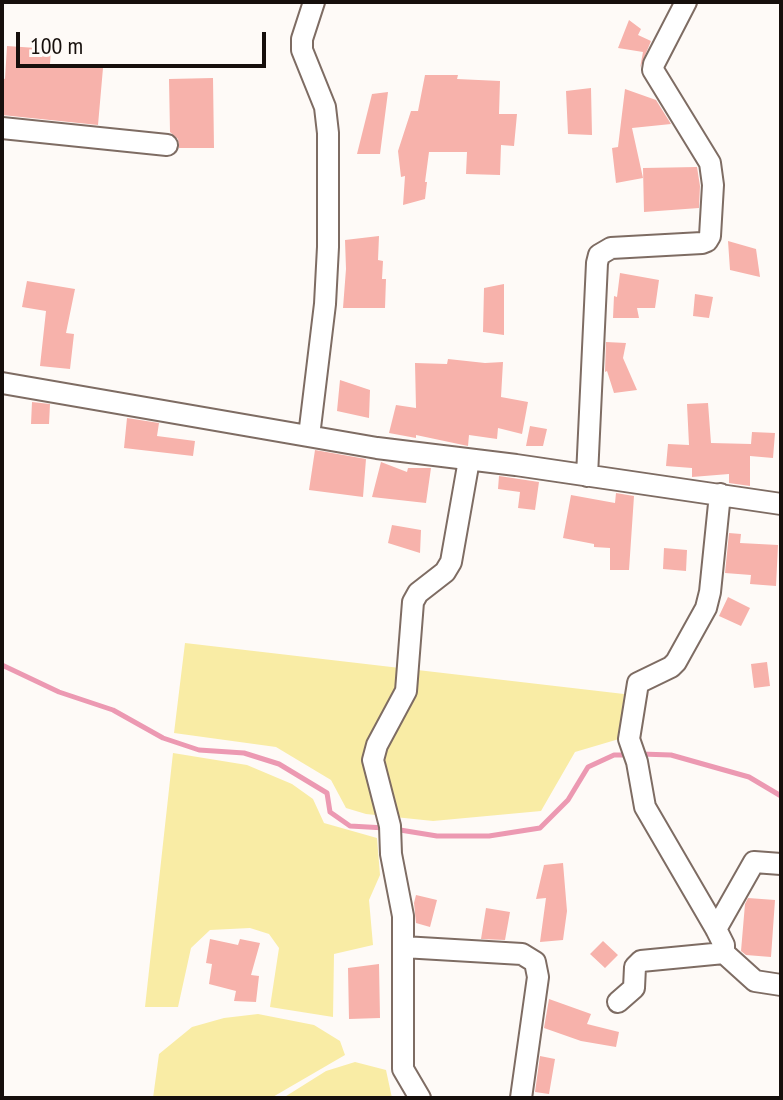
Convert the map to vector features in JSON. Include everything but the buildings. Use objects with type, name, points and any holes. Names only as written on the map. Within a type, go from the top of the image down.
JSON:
[{"type":"street","points":[[309,436],[325,304],[328,247],[328,133],[325,107],[302,50],[302,39],[314,2]]},
{"type":"street","points":[[587,476],[599,255],[611,248],[702,243],[710,236],[713,185],[710,163],[653,70],[686,2]]},
{"type":"street","points":[[2,128],[167,145]]},
{"type":"street","points":[[2,383],[309,436],[781,504]]},
{"type":"street","points":[[420,1098],[403,1069],[403,916],[391,854],[390,826],[373,767],[374,753],[406,691],[413,602],[418,593],[445,572],[451,562],[469,460]]},
{"type":"street","points":[[718,954],[724,945],[645,807],[636,757],[629,739],[638,683],[676,662],[708,602],[720,494]]},
{"type":"street","points":[[716,929],[754,862],[781,864]]},
{"type":"street","points":[[403,947],[522,954],[535,962],[538,977],[521,1098]]},
{"type":"street","points":[[618,1002],[634,988],[638,962],[718,954],[755,981],[781,985]]},
{"type":"shaded area","points":[[185,643],[624,694],[619,739],[575,752],[541,811],[433,821],[366,814],[346,808],[331,780],[276,747],[174,733]]},
{"type":"shaded area","points":[[173,753],[247,765],[292,784],[313,799],[324,823],[377,838],[380,875],[369,900],[373,945],[334,954],[333,1017],[270,1007],[279,948],[269,934],[250,928],[210,930],[191,948],[178,1007],[145,1007]]},
{"type":"shaded area","points":[[258,1014],[314,1025],[340,1041],[345,1055],[271,1098],[153,1098],[159,1054],[192,1027],[224,1018]]},
{"type":"shaded area","points":[[355,1062],[386,1070],[392,1098],[283,1098],[326,1071]]},
{"type":"waterway","points":[[2,665],[59,692],[113,710],[163,738],[199,750],[244,753],[279,764],[327,793],[330,812],[350,826],[385,828]]},
{"type":"waterway","points":[[641,754],[671,755],[749,777],[781,796]]},
{"type":"waterway","points":[[394,829],[437,836],[489,836],[540,828],[568,800],[588,767],[614,755],[631,755]]}]
